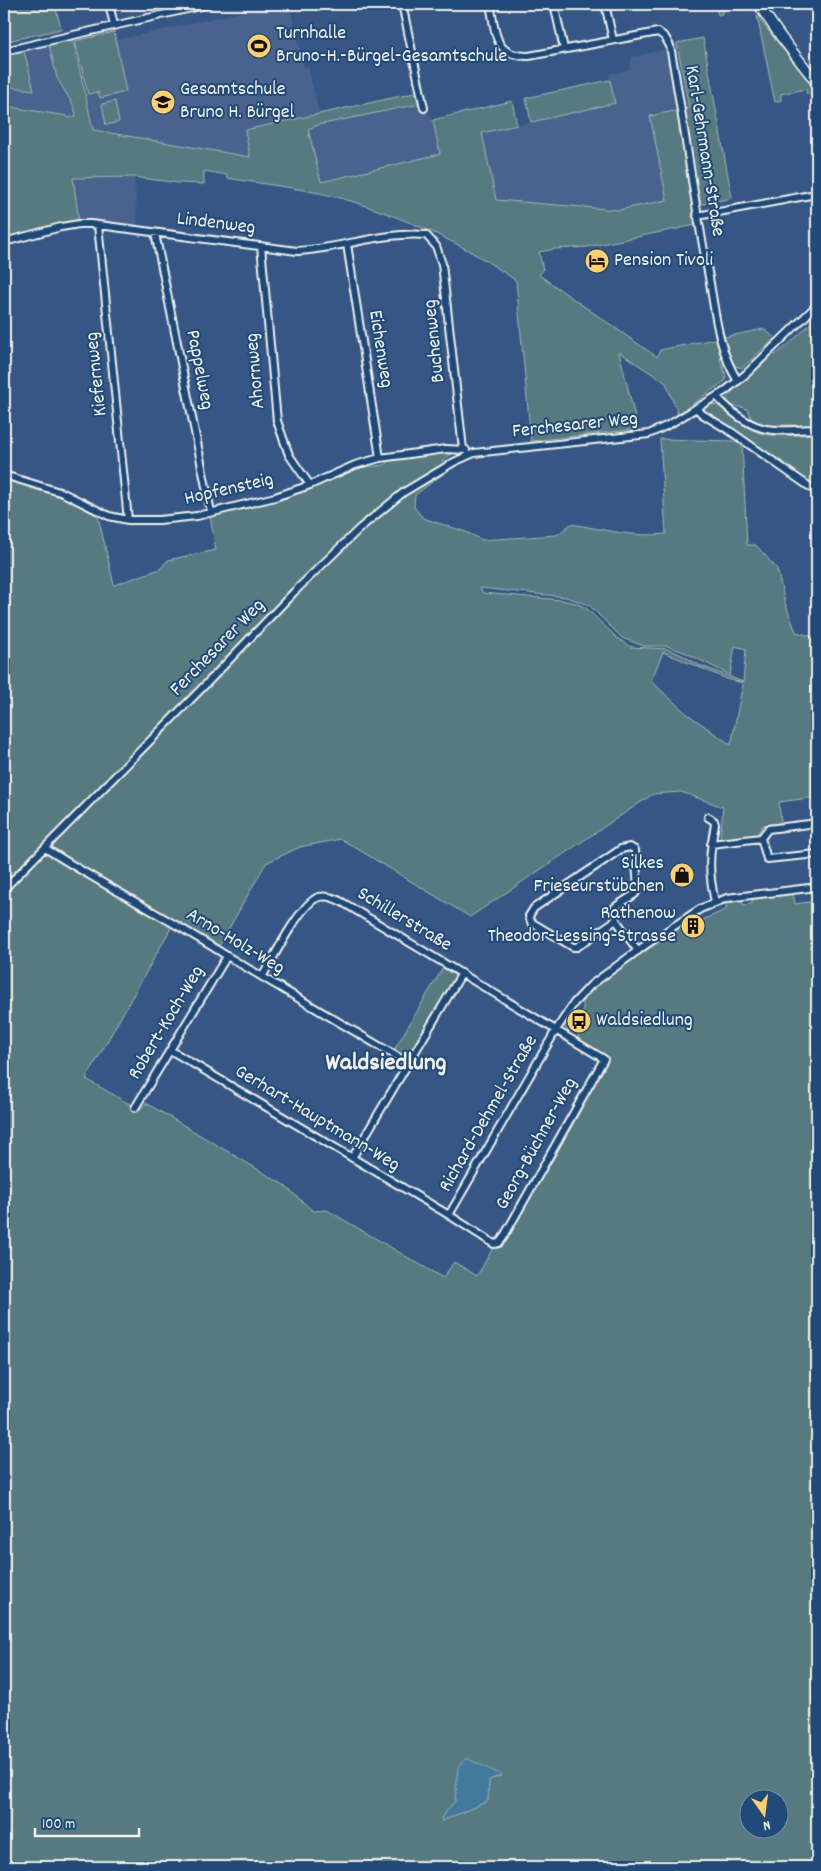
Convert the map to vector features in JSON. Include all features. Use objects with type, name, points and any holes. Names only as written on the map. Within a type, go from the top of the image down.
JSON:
[{"type":"main road","points":[[758,4],[817,83]]},
{"type":"street","points":[[109,4],[114,25]]},
{"type":"street","points":[[4,51],[209,4]]},
{"type":"street","points":[[402,4],[424,108]]},
{"type":"street","name":"Karl-Gehrmann-Straße","points":[[490,4],[502,49],[507,53],[520,56],[529,56],[658,32],[665,37],[670,46],[684,123],[697,216],[722,346],[730,368],[738,381]]},
{"type":"street","points":[[554,4],[564,49]]},
{"type":"street","points":[[605,4],[612,40]]},
{"type":"street","points":[[697,216],[816,194]]},
{"type":"street","name":"Lindenweg","points":[[4,242],[79,224],[297,251],[392,236],[426,234]]},
{"type":"street","name":"Kiefernweg","points":[[98,225],[128,520]]},
{"type":"street","name":"Pappelweg","points":[[155,233],[211,512]]},
{"type":"street","name":"Buchenweg","points":[[426,234],[436,246],[442,264],[463,449]]},
{"type":"street","name":"Eichenweg","points":[[347,244],[380,458]]},
{"type":"street","name":"Ahornweg","points":[[261,246],[277,421],[289,455],[310,485]]},
{"type":"street","name":"Ferchesarer Weg","points":[[4,889],[294,592],[360,528],[404,492],[454,462],[474,453],[649,434],[670,424],[738,381],[817,305]]},
{"type":"street","points":[[717,396],[743,418],[763,428],[773,430],[817,429]]},
{"type":"street","points":[[696,408],[702,414],[730,431],[817,492]]},
{"type":"street","name":"Hopfensteig","points":[[4,475],[63,493],[102,514],[128,520],[180,519],[275,497],[310,485],[354,465],[380,458],[446,449],[463,449]]},
{"type":"street","name":"Ferchesarer Weg","points":[[463,449],[474,453]]},
{"type":"street","points":[[708,817],[715,824],[709,861],[715,902]]},
{"type":"street","points":[[711,844],[761,838],[768,829],[817,823]]},
{"type":"street","points":[[761,838],[767,859],[817,854]]},
{"type":"street","points":[[616,920],[577,947],[573,947],[531,922],[529,916],[534,908],[621,849],[630,847],[635,850],[638,888],[635,894],[615,907],[616,920],[638,951]]},
{"type":"street","name":"Arno-Holz-Weg","points":[[44,848],[408,1063]]},
{"type":"street","name":"Richard-Dehmel-Straße","points":[[449,1215],[556,1030],[581,994],[597,980],[687,917],[715,902],[738,896],[817,887]]},
{"type":"street","name":"Schillerstraße","points":[[262,977],[300,913],[309,903],[319,897],[329,896],[556,1030]]},
{"type":"street","name":"Robert-Koch-Weg","points":[[135,1108],[227,956]]},
{"type":"street","points":[[352,1158],[462,973]]},
{"type":"street","name":"Georg-Büchner-Weg","points":[[449,1215],[494,1244],[499,1243],[503,1238],[604,1059],[556,1030]]},
{"type":"street","name":"Gerhart-Hauptmann-Weg","points":[[170,1050],[449,1215]]},
{"type":"shaded area","name":"Gesamtschule Bruno H. Bürgel","points":[[277,4],[289,4],[304,67],[308,66],[319,114],[245,130],[250,157],[93,130],[73,40],[115,30],[117,40]]},
{"type":"shaded area","points":[[677,43],[689,108],[650,116],[667,200],[619,210],[496,200],[482,133],[614,103],[609,74],[629,70],[632,57],[668,49]]},
{"type":"shaded area","points":[[49,45],[57,78],[74,106],[76,116],[68,118],[67,116],[4,106],[4,86],[34,90],[24,51]]},
{"type":"shaded area","points":[[419,104],[433,120],[440,154],[320,182],[308,129],[318,125]]},
{"type":"shaded area","points":[[134,177],[138,229],[79,222],[73,178]]},
{"type":"shaded area","points":[[466,1758],[502,1775],[489,1780],[488,1801],[442,1821],[441,1818],[455,1801],[458,1767]]},
{"type":"green space","points":[[4,4],[55,4],[61,29],[4,42]]},
{"type":"green space","points":[[716,4],[745,4],[748,7],[744,10],[742,6],[722,10],[722,14],[718,15]]},
{"type":"green space","points":[[757,16],[815,90],[813,93],[807,95],[806,89],[781,94],[781,100],[775,102]]},
{"type":"green space","points":[[114,32],[126,92],[100,98],[98,92],[88,94],[75,41]]},
{"type":"green space","points":[[703,38],[732,198],[693,206],[696,225],[587,247],[539,252],[543,270],[539,275],[657,357],[660,350],[764,329],[775,338],[742,368],[735,366],[730,356],[720,359],[726,376],[725,381],[678,414],[666,383],[619,352],[638,429],[531,441],[516,281],[457,244],[437,234],[351,201],[305,190],[227,178],[227,175],[204,171],[204,184],[178,183],[134,177],[73,178],[79,222],[4,240],[4,106],[67,116],[68,118],[76,116],[74,106],[57,78],[49,45],[73,40],[93,130],[250,157],[245,130],[415,93],[419,104],[318,125],[308,129],[321,182],[440,154],[433,120],[512,101],[517,125],[482,133],[496,200],[619,210],[667,200],[650,116],[689,108],[677,43]]},
{"type":"green space","points":[[24,51],[34,90],[4,86],[4,55]]},
{"type":"green space","points":[[610,80],[615,103],[531,122],[526,98]]},
{"type":"green space","points":[[115,101],[119,122],[106,125],[102,104]]},
{"type":"green space","points":[[817,317],[817,425],[762,425],[751,418],[747,409],[733,406],[727,401],[728,396],[772,353],[775,355],[789,344]]},
{"type":"green space","points":[[710,404],[722,407],[746,427],[759,433],[784,436],[817,434],[817,489],[719,420],[702,412],[701,409]]},
{"type":"green space","points":[[660,439],[733,441],[742,444],[747,545],[756,545],[777,569],[785,603],[796,632],[817,638],[817,797],[779,802],[781,823],[763,825],[757,835],[720,841],[723,807],[681,792],[653,794],[470,917],[341,839],[300,847],[266,863],[219,946],[175,921],[86,1079],[140,1110],[146,1103],[284,1185],[313,1211],[327,1210],[443,1278],[454,1262],[477,1276],[493,1248],[506,1241],[607,1062],[600,1052],[577,1039],[583,1022],[583,998],[598,984],[693,918],[696,923],[727,909],[726,904],[742,900],[743,905],[752,904],[752,899],[793,893],[795,904],[817,901],[817,1867],[4,1867],[4,479],[60,496],[98,516],[114,585],[160,569],[168,560],[216,550],[210,516],[280,499],[356,468],[385,465],[388,460],[456,451],[442,461],[455,465],[415,495],[414,507],[423,518],[466,532],[482,540],[557,535],[571,524],[630,534],[666,534]],"holes":[[[480,588],[566,597],[589,605],[622,638],[644,646],[667,646],[684,652],[730,675],[735,646],[746,649],[743,682],[699,665],[667,649],[631,647],[617,638],[586,608],[576,603],[483,593]],[[663,652],[727,679],[743,683],[731,745],[686,713],[651,681]],[[466,1759],[501,1776],[489,1780],[488,1801],[442,1821],[441,1818],[455,1801]]]},
{"type":"green space","points":[[443,968],[456,976],[407,1057],[394,1050]]},
{"type":"green space","points":[[573,1011],[575,1017],[574,1028],[568,1032],[564,1026]]},
{"type":"place","name":"Turnhalle Bruno-H.-Bürgel-Gesamtschule","points":[[259,46]]},
{"type":"place","name":"Gesamtschule Bruno H. Bürgel","points":[[163,102]]},
{"type":"place","name":"Pension Tivoli","points":[[597,261]]},
{"type":"place","name":"Silkes Frieseurstübchen","points":[[682,875]]},
{"type":"place","name":"Rathenow Theodor-Lessing-Strasse","points":[[693,926]]},
{"type":"place","name":"Waldsiedlung","points":[[579,1021]]},
{"type":"district","name":"Waldsiedlung","points":[[386,1064]]}]
